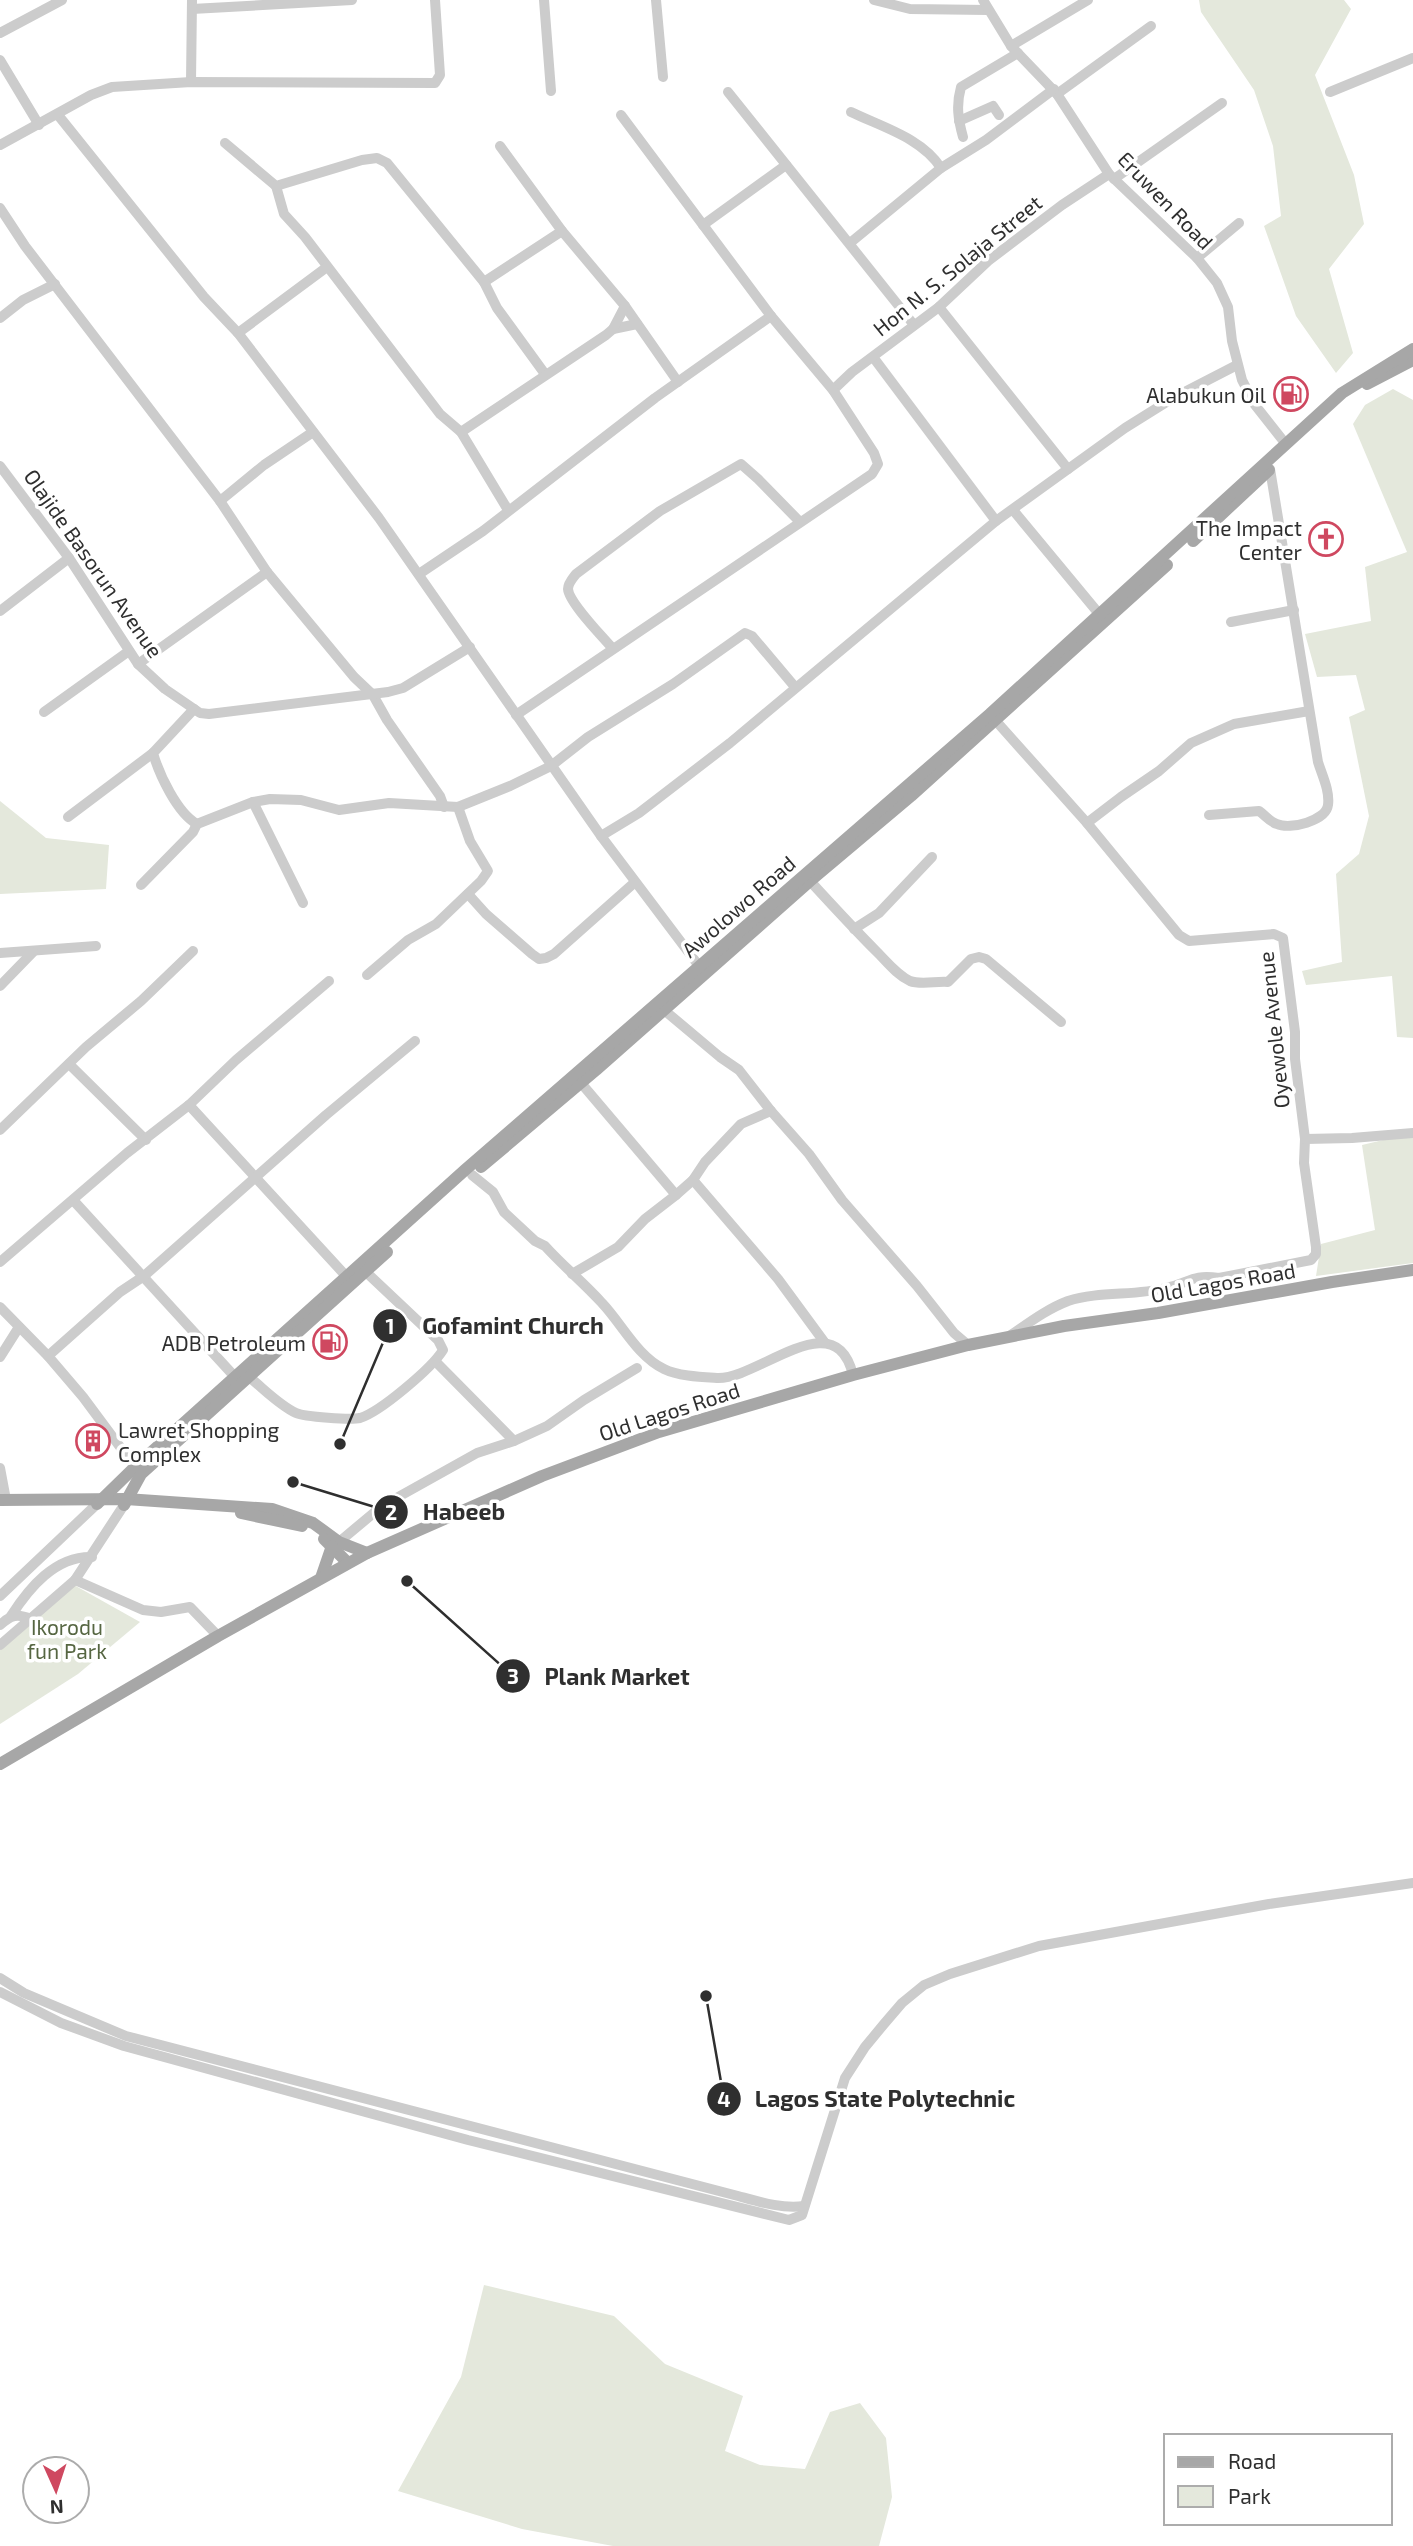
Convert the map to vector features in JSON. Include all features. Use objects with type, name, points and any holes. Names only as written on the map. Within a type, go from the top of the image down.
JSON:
[{"type":"main road","name":"Awolowo Road","points":[[125,1502],[141,1474],[366,1272],[418,1221],[664,1010],[701,970],[1100,615],[1285,443],[1343,395],[1413,349]]},
{"type":"main road","name":"Awolowo Road","points":[[1356,386],[1413,360]]},
{"type":"main road","name":"Awolowo Road","points":[[101,1501],[135,1467],[465,1170],[996,720],[1270,469],[1343,395]]},
{"type":"main road","name":"Old Lagos Road","points":[[0,1764],[218,1636],[367,1553],[542,1476],[659,1432],[853,1375],[968,1345],[1413,1270]]},
{"type":"main road","points":[[2,1502],[125,1502],[270,1518],[307,1528],[336,1544],[367,1553]]},
{"type":"main road","points":[[336,1544],[348,1563]]},
{"type":"main road","points":[[321,1578],[336,1544]]},
{"type":"street","points":[[0,33],[62,0]]},
{"type":"street","points":[[191,82],[192,5],[352,0]]},
{"type":"street","points":[[0,145],[112,87],[191,82],[435,83],[440,75],[435,0]]},
{"type":"street","points":[[544,0],[551,91]]},
{"type":"street","points":[[656,0],[663,77]]},
{"type":"street","points":[[876,0],[910,9],[986,5]]},
{"type":"street","points":[[962,137],[957,100],[961,87],[1088,0]]},
{"type":"street","name":"Eruwen Road","points":[[986,5],[1014,50],[1056,92],[1112,176],[1197,258],[1217,283],[1228,307],[1237,366],[1255,405],[1285,443]]},
{"type":"street","points":[[850,243],[941,168],[1151,26]]},
{"type":"street","points":[[1330,92],[1413,58]]},
{"type":"street","points":[[0,60],[39,125]]},
{"type":"street","points":[[728,92],[914,325]]},
{"type":"street","name":"Hon N. S. Solaja Street","points":[[833,390],[939,307],[988,261],[1062,205],[1112,176],[1222,103]]},
{"type":"street","points":[[958,121],[993,106],[999,116]]},
{"type":"street","points":[[851,112],[923,148],[934,157],[941,168]]},
{"type":"street","points":[[58,115],[204,298],[238,333],[313,432],[419,574],[634,883],[701,970]]},
{"type":"street","points":[[516,715],[873,474],[878,464],[874,453],[833,390],[771,316],[621,116]]},
{"type":"street","points":[[225,143],[276,186],[284,214],[440,414],[461,432],[508,510]]},
{"type":"street","points":[[500,146],[562,231],[625,306],[678,382]]},
{"type":"street","points":[[276,186],[362,160],[377,158],[387,163],[484,282],[498,308],[545,374]]},
{"type":"street","points":[[703,225],[786,165]]},
{"type":"street","points":[[0,208],[220,501],[267,572],[354,677],[373,695],[387,720],[440,796],[444,807]]},
{"type":"street","points":[[1197,258],[1239,223]]},
{"type":"street","points":[[484,282],[562,231]]},
{"type":"street","points":[[238,333],[327,267]]},
{"type":"street","points":[[0,318],[23,300],[55,284]]},
{"type":"street","points":[[613,329],[625,306]]},
{"type":"street","points":[[939,307],[1068,469]]},
{"type":"street","points":[[419,574],[483,531],[678,382],[771,316]]},
{"type":"street","points":[[461,432],[613,329],[637,324]]},
{"type":"street","points":[[873,357],[996,521]]},
{"type":"street","points":[[601,836],[681,783],[996,521],[1125,428],[1173,398],[1237,366]]},
{"type":"street","points":[[220,501],[264,465],[313,432]]},
{"type":"street","points":[[612,649],[572,599],[568,588],[570,581],[660,512],[741,464],[800,522]]},
{"type":"street","points":[[1209,815],[1259,811],[1278,825],[1285,826],[1319,819],[1326,812],[1329,803],[1318,762],[1270,469]]},
{"type":"street","name":"Olajide Basorun Avenue","points":[[2,470],[69,558],[138,664],[165,689],[200,713],[373,695],[403,688],[470,647]]},
{"type":"street","points":[[1013,510],[1100,615]]},
{"type":"street","points":[[0,611],[69,558]]},
{"type":"street","points":[[138,664],[267,572]]},
{"type":"street","points":[[1231,622],[1294,610]]},
{"type":"street","points":[[141,885],[193,832],[197,824],[253,802],[270,799],[301,800],[339,810],[389,803],[458,807],[510,786],[551,765],[588,737],[673,684],[745,633],[752,636],[795,687]]},
{"type":"street","points":[[44,712],[129,651]]},
{"type":"street","points":[[68,817],[153,753],[194,709]]},
{"type":"street","points":[[1087,823],[1159,771],[1191,743],[1234,724],[1309,711]]},
{"type":"street","name":"Oyewole Avenue","points":[[996,720],[1087,823],[1179,935],[1189,941],[1203,942],[1274,934],[1283,938],[1305,1139],[1304,1163],[1316,1254],[1311,1259],[1219,1278],[1204,1276],[1187,1279],[1165,1289],[1070,1301],[1044,1312],[1008,1338]]},
{"type":"street","points":[[153,753],[159,772],[175,800],[191,821],[197,824]]},
{"type":"street","points":[[253,802],[303,903]]},
{"type":"street","points":[[367,975],[408,940],[436,924],[488,871],[470,841],[458,807]]},
{"type":"street","points":[[854,929],[878,913],[932,857]]},
{"type":"street","points":[[810,880],[854,929],[910,981],[948,982],[971,959],[979,957],[986,959],[1061,1022]]},
{"type":"street","points":[[468,894],[485,914],[539,959],[546,958],[566,944],[634,883]]},
{"type":"street","points":[[0,953],[96,946]]},
{"type":"street","points":[[0,1130],[193,951]]},
{"type":"street","points":[[0,986],[33,952]]},
{"type":"street","points":[[0,1262],[119,1160],[189,1105],[236,1060],[329,981]]},
{"type":"street","points":[[664,1010],[738,1070],[809,1154],[842,1200],[954,1333],[968,1345]]},
{"type":"street","points":[[48,1356],[415,1041]]},
{"type":"street","points":[[69,1064],[146,1140]]},
{"type":"street","points":[[581,1083],[676,1195]]},
{"type":"street","points":[[189,1105],[346,1276]]},
{"type":"street","points":[[572,1274],[618,1247],[645,1219],[693,1180],[705,1162],[741,1124],[771,1111]]},
{"type":"street","points":[[1305,1139],[1413,1133]]},
{"type":"street","points":[[472,1175],[493,1192],[504,1212],[535,1241],[545,1246],[604,1304],[648,1359],[665,1370],[726,1378],[787,1351],[825,1343]]},
{"type":"street","points":[[693,1180],[778,1279],[825,1343],[844,1352],[850,1360],[853,1375]]},
{"type":"street","points":[[73,1200],[235,1377]]},
{"type":"street","points":[[249,1377],[283,1405],[301,1415],[359,1419],[398,1394],[436,1362],[443,1350],[438,1340],[366,1272]]},
{"type":"street","points":[[0,1307],[83,1397],[135,1467]]},
{"type":"street","points":[[0,1357],[19,1326]]},
{"type":"street","points":[[436,1362],[514,1441]]},
{"type":"street","points":[[336,1544],[366,1517],[390,1501],[477,1453],[514,1441],[547,1426],[636,1368]]},
{"type":"street","points":[[0,1468],[2,1502]]},
{"type":"street","points":[[0,1597],[101,1501]]},
{"type":"street","points":[[0,1645],[75,1580],[125,1502]]},
{"type":"street","points":[[0,1625],[11,1616],[41,1577],[73,1558],[92,1556]]},
{"type":"street","points":[[75,1580],[144,1610],[161,1612],[190,1607],[218,1636]]},
{"type":"street","points":[[11,1616],[21,1614],[31,1619]]},
{"type":"street","points":[[0,1992],[61,2023],[124,2046],[468,2140],[789,2220],[802,2215],[845,2078],[884,2024],[902,2003],[923,1985],[1039,1945],[1269,1904],[1413,1883]]},
{"type":"street","points":[[0,1978],[24,1993],[126,2036],[738,2196],[783,2207],[804,2206]]},
{"type":"green space","points":[[1199,0],[1344,0],[1351,9],[1315,75],[1354,175],[1364,224],[1329,269],[1353,353],[1336,373],[1296,316],[1264,226],[1281,216],[1273,146],[1254,90],[1201,12]]},
{"type":"green space","points":[[1393,389],[1413,400],[1413,1038],[1397,1037],[1392,976],[1306,985],[1302,971],[1342,962],[1336,874],[1359,854],[1369,816],[1349,717],[1365,710],[1356,675],[1317,677],[1305,634],[1371,621],[1365,567],[1407,552],[1353,424],[1365,405]]},
{"type":"green space","points":[[0,801],[46,838],[109,845],[106,889],[0,894]]},
{"type":"green space","points":[[1413,1133],[1413,1263],[1316,1276],[1321,1244],[1375,1230],[1362,1145]]},
{"type":"green space","name":"Ikorodu fun Park","points":[[74,1585],[140,1622],[78,1674],[0,1724],[0,1650]]},
{"type":"green space","points":[[484,2285],[614,2316],[665,2364],[743,2396],[725,2451],[760,2465],[805,2469],[830,2412],[860,2403],[886,2438],[892,2497],[879,2546],[613,2546],[522,2529],[398,2491],[461,2377]]},
{"type":"place","name":"Alabukun Oil","points":[[1291,394]]},
{"type":"place","name":"The Impact Center","points":[[1326,539]]},
{"type":"place","name":"ADB Petroleum","points":[[330,1342]]},
{"type":"place","name":"Lawret Shopping Complex","points":[[93,1441]]},
{"type":"place","name":"Gofamint Church","points":[[340,1444]]},
{"type":"place","name":"Habeeb","points":[[293,1482]]},
{"type":"place","name":"Plank Market","points":[[407,1581]]},
{"type":"place","name":"Lagos State Polytechnic","points":[[706,1996]]}]
